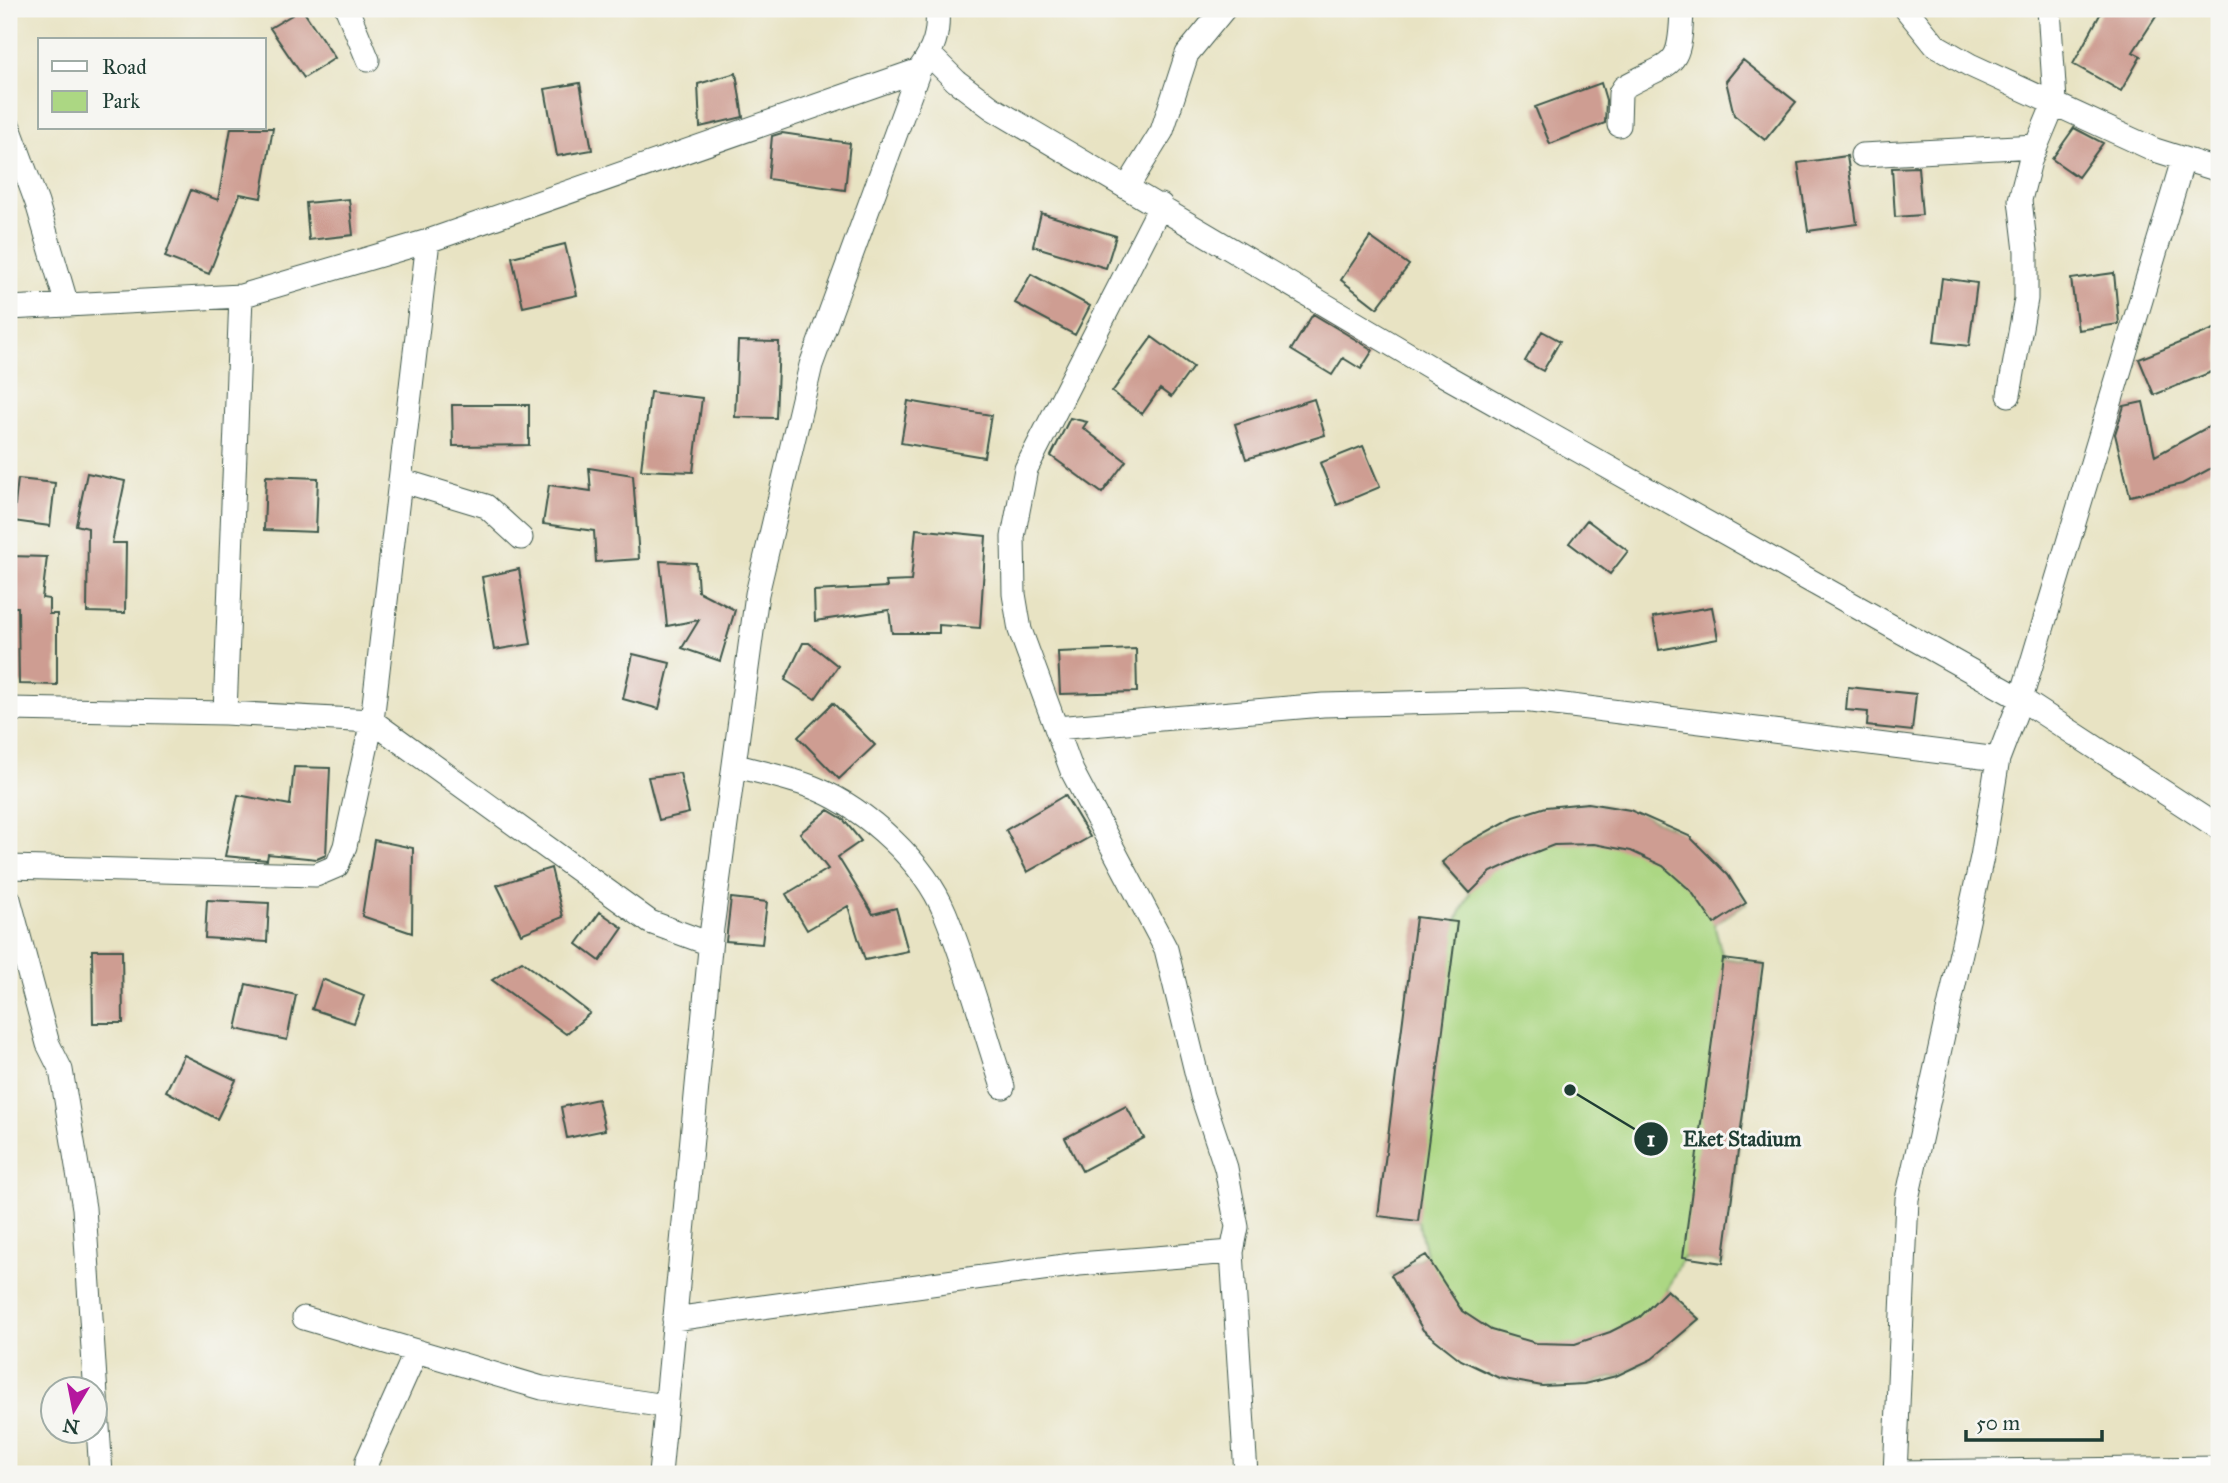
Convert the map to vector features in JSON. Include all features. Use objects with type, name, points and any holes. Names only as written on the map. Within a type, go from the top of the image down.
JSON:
[{"type":"street","points":[[347,9],[368,60]]},
{"type":"street","points":[[660,1474],[710,944],[757,594],[811,365],[925,63],[939,33],[937,9]]},
{"type":"street","points":[[1128,186],[1162,131],[1188,54],[1224,9]]},
{"type":"street","points":[[1619,125],[1620,93],[1624,87],[1668,65],[1680,50],[1682,9]]},
{"type":"street","points":[[1906,9],[1935,45],[1970,65],[2183,160],[2219,170]]},
{"type":"street","points":[[2009,395],[2026,299],[2026,251],[2020,200],[2036,146],[2055,102],[2049,9]]},
{"type":"street","points":[[9,309],[241,296],[428,241],[925,63],[956,81],[992,108],[1161,205],[1435,370],[2021,699],[2219,828]]},
{"type":"street","points":[[9,127],[37,203],[67,305]]},
{"type":"street","points":[[1862,155],[2036,146]]},
{"type":"street","points":[[2183,160],[2021,699],[1998,759],[1982,857],[1907,1199],[1896,1473],[2219,1468]]},
{"type":"street","points":[[1161,205],[1026,469],[1013,537],[1014,594],[1020,630],[1072,771],[1166,949],[1202,1096],[1226,1168],[1237,1227],[1232,1252],[1246,1474]]},
{"type":"street","points":[[9,867],[316,875],[337,866],[345,846],[372,721],[428,241]]},
{"type":"street","points":[[225,713],[241,296]]},
{"type":"street","points":[[400,480],[485,506],[521,538]]},
{"type":"street","points":[[1056,729],[1323,705],[1522,700],[1998,759]]},
{"type":"street","points":[[9,709],[225,713],[372,721],[650,922],[710,944]]},
{"type":"street","points":[[734,765],[817,789],[862,814],[888,835],[916,868],[944,911],[1003,1087]]},
{"type":"street","points":[[9,898],[48,1044],[61,1070],[84,1208],[101,1474]]},
{"type":"street","points":[[674,1319],[1079,1264],[1232,1252]]},
{"type":"street","points":[[304,1318],[542,1388],[666,1406]]},
{"type":"street","points":[[366,1474],[367,1461],[416,1352]]},
{"type":"green space","points":[[1588,803],[1639,814],[1680,833],[1698,846],[1730,880],[1746,903],[1714,924],[1723,958],[1763,964],[1723,1263],[1683,1257],[1667,1290],[1699,1319],[1652,1359],[1616,1377],[1584,1384],[1542,1386],[1499,1378],[1391,1275],[1426,1255],[1418,1221],[1378,1216],[1456,922],[1470,893],[1442,862],[1493,828],[1511,820],[1547,809]]},
{"type":"building","points":[[302,9],[335,58],[304,78],[270,28]]},
{"type":"building","points":[[2103,9],[2147,9],[2157,15],[2133,52],[2141,56],[2121,91],[2073,64]]},
{"type":"building","points":[[1743,60],[1796,102],[1765,140],[1734,115],[1726,81]]},
{"type":"building","points":[[736,73],[743,117],[700,127],[698,84]]},
{"type":"building","points":[[580,83],[592,150],[557,156],[545,89]]},
{"type":"building","points":[[1601,83],[1606,100],[1605,123],[1550,144],[1535,107]]},
{"type":"building","points":[[273,128],[261,198],[240,194],[209,274],[165,257],[191,190],[218,200],[231,130]]},
{"type":"building","points":[[2074,128],[2103,143],[2078,177],[2052,159]]},
{"type":"building","points":[[782,133],[850,143],[845,190],[768,179],[772,136]]},
{"type":"building","points":[[1847,156],[1857,224],[1808,231],[1798,163]]},
{"type":"building","points":[[1918,167],[1922,215],[1895,217],[1892,168]]},
{"type":"building","points":[[349,199],[353,235],[309,240],[306,203]]},
{"type":"building","points":[[1041,213],[1116,236],[1106,268],[1033,246]]},
{"type":"building","points":[[1370,237],[1409,265],[1377,308],[1341,280]]},
{"type":"building","points":[[565,244],[577,295],[523,307],[512,257]]},
{"type":"building","points":[[2114,273],[2119,324],[2078,330],[2071,279]]},
{"type":"building","points":[[1031,274],[1090,306],[1075,335],[1015,303]]},
{"type":"building","points":[[1942,278],[1977,283],[1969,346],[1934,342]]},
{"type":"building","points":[[1313,314],[1373,350],[1361,369],[1343,358],[1332,375],[1291,350]]},
{"type":"building","points":[[2219,327],[2219,369],[2154,395],[2139,359]]},
{"type":"building","points":[[1542,331],[1560,341],[1543,371],[1525,361]]},
{"type":"building","points":[[1152,337],[1193,367],[1171,397],[1160,389],[1142,414],[1112,392]]},
{"type":"building","points":[[738,341],[779,342],[776,418],[735,417]]},
{"type":"building","points":[[650,392],[702,398],[693,472],[641,470]]},
{"type":"building","points":[[1314,399],[1325,435],[1246,459],[1235,424]]},
{"type":"building","points":[[908,401],[991,415],[984,457],[901,443]]},
{"type":"building","points":[[2143,402],[2155,456],[2219,421],[2219,464],[2182,484],[2130,496],[2115,434],[2124,406]]},
{"type":"building","points":[[452,405],[529,405],[529,445],[453,446]]},
{"type":"building","points":[[1070,418],[1087,422],[1083,428],[1126,461],[1102,493],[1051,456]]},
{"type":"building","points":[[1363,446],[1380,487],[1337,505],[1320,463]]},
{"type":"building","points":[[589,468],[633,475],[639,559],[596,562],[594,531],[543,524],[549,485],[591,491]]},
{"type":"building","points":[[87,473],[125,481],[112,543],[126,543],[125,613],[87,612],[88,528],[76,525]]},
{"type":"building","points":[[266,476],[318,478],[316,532],[264,530]]},
{"type":"building","points":[[18,479],[55,483],[50,526],[13,521]]},
{"type":"building","points":[[1587,520],[1628,551],[1610,574],[1569,543]]},
{"type":"building","points":[[916,529],[986,536],[980,628],[939,625],[939,633],[892,633],[889,610],[815,621],[814,591],[887,587],[886,582],[911,581]]},
{"type":"building","points":[[9,556],[47,557],[42,598],[49,599],[49,614],[57,614],[57,685],[19,684],[18,607],[9,607]]},
{"type":"building","points":[[660,561],[696,563],[698,591],[735,610],[720,661],[682,648],[699,620],[667,626]]},
{"type":"building","points":[[519,569],[531,644],[494,650],[482,577]]},
{"type":"building","points":[[1712,607],[1718,639],[1659,650],[1653,617]]},
{"type":"building","points":[[803,643],[809,643],[838,666],[815,699],[785,680]]},
{"type":"building","points":[[1136,649],[1137,692],[1060,694],[1058,652]]},
{"type":"building","points":[[633,654],[670,663],[659,709],[623,699]]},
{"type":"building","points":[[1848,687],[1916,694],[1912,731],[1867,726],[1868,712],[1846,710]]},
{"type":"building","points":[[833,703],[875,745],[839,779],[798,737]]},
{"type":"building","points":[[294,767],[330,768],[326,855],[317,859],[268,854],[267,860],[225,856],[238,795],[290,805]]},
{"type":"building","points":[[680,773],[689,813],[659,820],[648,777]]},
{"type":"building","points":[[1065,795],[1090,837],[1027,872],[1006,830]]},
{"type":"building","points":[[1588,803],[1630,810],[1689,836],[1728,875],[1746,903],[1714,924],[1691,891],[1663,866],[1631,851],[1594,844],[1554,845],[1521,858],[1491,872],[1470,893],[1442,862],[1463,845],[1514,817],[1546,807]]},
{"type":"building","points":[[828,810],[843,819],[861,841],[838,857],[873,914],[896,908],[908,951],[865,960],[848,906],[807,930],[786,894],[828,869],[800,833]]},
{"type":"building","points":[[374,840],[413,848],[412,933],[362,916]]},
{"type":"building","points":[[551,868],[563,917],[521,934],[497,885]]},
{"type":"building","points":[[731,898],[767,902],[762,944],[726,941]]},
{"type":"building","points":[[207,900],[269,903],[267,942],[205,938]]},
{"type":"building","points":[[600,912],[623,928],[600,961],[577,944]]},
{"type":"building","points":[[1416,917],[1457,922],[1418,1221],[1378,1216]]},
{"type":"building","points":[[92,950],[122,950],[123,1023],[93,1023]]},
{"type":"building","points":[[1723,959],[1763,964],[1723,1263],[1683,1257]]},
{"type":"building","points":[[522,961],[590,1013],[566,1034],[492,980]]},
{"type":"building","points":[[322,979],[364,996],[354,1023],[312,1009]]},
{"type":"building","points":[[246,984],[296,995],[287,1040],[236,1029]]},
{"type":"building","points":[[184,1055],[236,1080],[217,1119],[166,1091]]},
{"type":"building","points":[[598,1099],[605,1130],[567,1138],[561,1107]]},
{"type":"building","points":[[1126,1106],[1144,1138],[1082,1171],[1065,1138]]},
{"type":"building","points":[[1426,1255],[1462,1311],[1491,1330],[1536,1343],[1575,1344],[1610,1332],[1640,1317],[1667,1290],[1699,1319],[1652,1359],[1616,1376],[1584,1384],[1542,1386],[1499,1378],[1461,1360],[1423,1330],[1391,1275]]},
{"type":"place","name":"Eket Stadium","points":[[1570,1090]]}]
